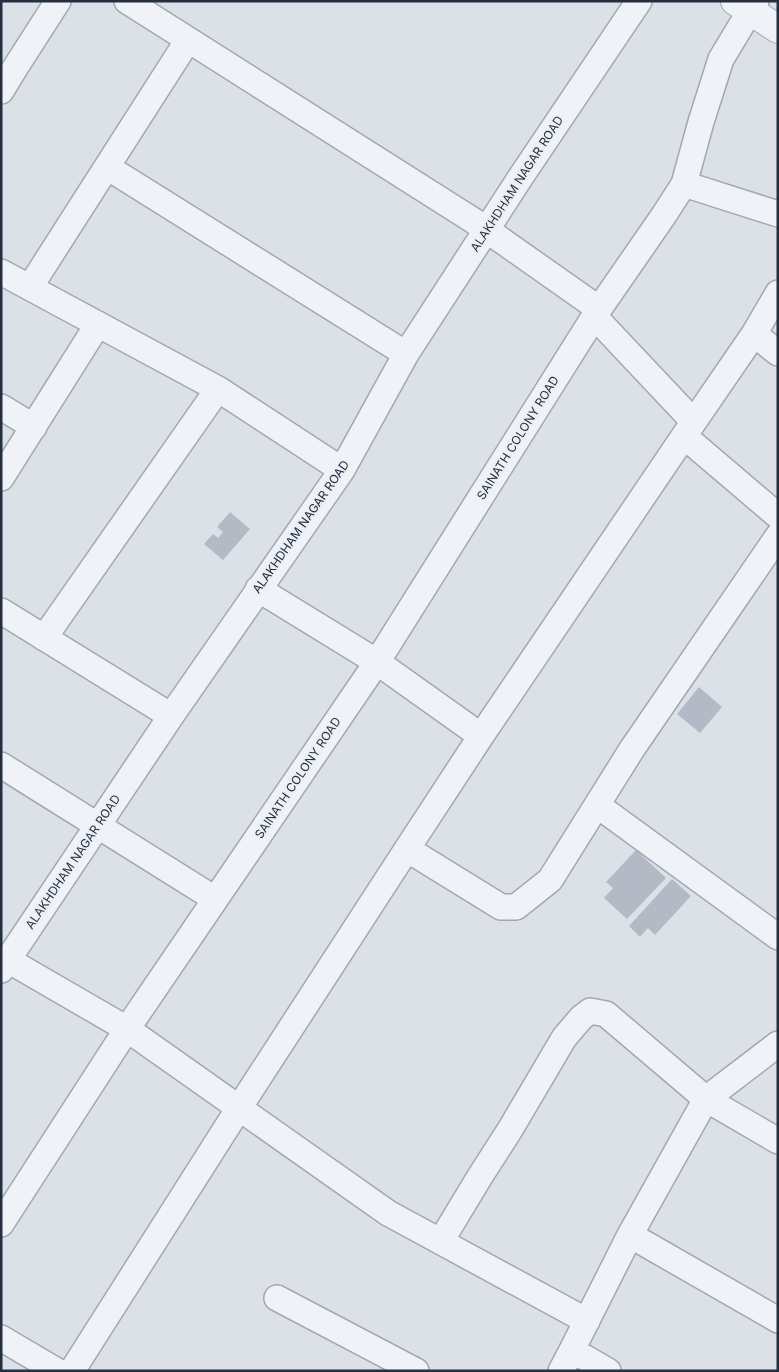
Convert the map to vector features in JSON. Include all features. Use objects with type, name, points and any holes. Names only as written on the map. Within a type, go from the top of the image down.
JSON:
[{"type":"street","points":[[1,91],[58,1]]},
{"type":"street","points":[[127,1],[474,221],[597,313],[689,429],[778,516]]},
{"type":"street","name":"ALAKHDHAM NAGAR ROAD","points":[[5,965],[258,588],[342,470],[406,354],[486,230],[639,1]]},
{"type":"street","points":[[747,4],[778,29]]},
{"type":"street","name":"SAINATH COLONY ROAD","points":[[1,1224],[127,1029],[377,662],[597,313],[684,184],[700,122],[721,59],[747,4]]},
{"type":"street","points":[[30,288],[188,40]]},
{"type":"street","points":[[107,167],[406,354]]},
{"type":"street","points":[[684,184],[778,214]]},
{"type":"street","points":[[1,272],[218,389],[342,470]]},
{"type":"street","points":[[72,1371],[239,1108],[481,736],[754,334],[778,293]]},
{"type":"street","points":[[1,478],[98,324]]},
{"type":"street","points":[[754,334],[778,353]]},
{"type":"street","points":[[44,638],[218,389]]},
{"type":"street","points":[[1,407],[34,427]]},
{"type":"street","points":[[407,849],[501,907],[516,907],[550,880],[632,749],[778,536]]},
{"type":"street","points":[[258,588],[377,662],[481,736]]},
{"type":"street","points":[[1,612],[171,716]]},
{"type":"street","points":[[1,765],[216,899]]},
{"type":"street","points":[[597,805],[778,937]]},
{"type":"street","points":[[5,965],[127,1029],[388,1213],[587,1321]]},
{"type":"street","points":[[441,1241],[564,1038],[581,1018],[590,1011],[606,1014],[706,1099],[778,1141]]},
{"type":"street","points":[[608,1371],[566,1361],[630,1235],[706,1099],[778,1044]]},
{"type":"street","points":[[630,1235],[778,1320]]},
{"type":"street","points":[[277,1298],[416,1371]]},
{"type":"street","points":[[1,1338],[57,1371]]},
{"type":"building","points":[[230,512],[250,529],[223,560],[204,544],[213,534],[218,538],[223,532],[217,527]]},
{"type":"building","points":[[699,687],[722,707],[700,733],[677,714]]},
{"type":"building","points":[[636,850],[666,878],[627,919],[604,898],[613,888],[606,882]]},
{"type":"building","points":[[672,879],[691,896],[655,935],[648,928],[640,937],[629,926]]}]
